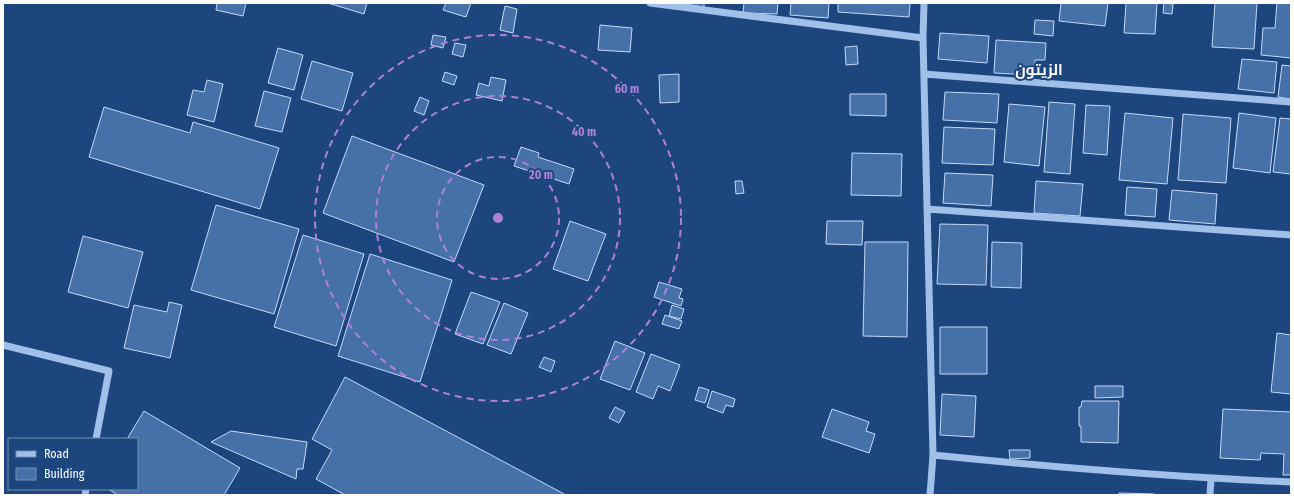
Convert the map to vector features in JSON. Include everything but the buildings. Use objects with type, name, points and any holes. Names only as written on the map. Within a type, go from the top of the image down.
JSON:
[{"type":"street","points":[[650,3],[923,38]]},
{"type":"street","points":[[924,3],[923,38],[933,455],[930,495]]},
{"type":"street","points":[[924,74],[1291,102]]},
{"type":"street","points":[[927,208],[1291,235]]},
{"type":"street","points":[[3,345],[109,371],[96,438]]},
{"type":"street","points":[[933,455],[1069,468],[1211,479],[1291,482]]},
{"type":"street","points":[[1210,495],[1211,479]]},
{"type":"district","name":"الزيتون","points":[[1039,70]]}]
